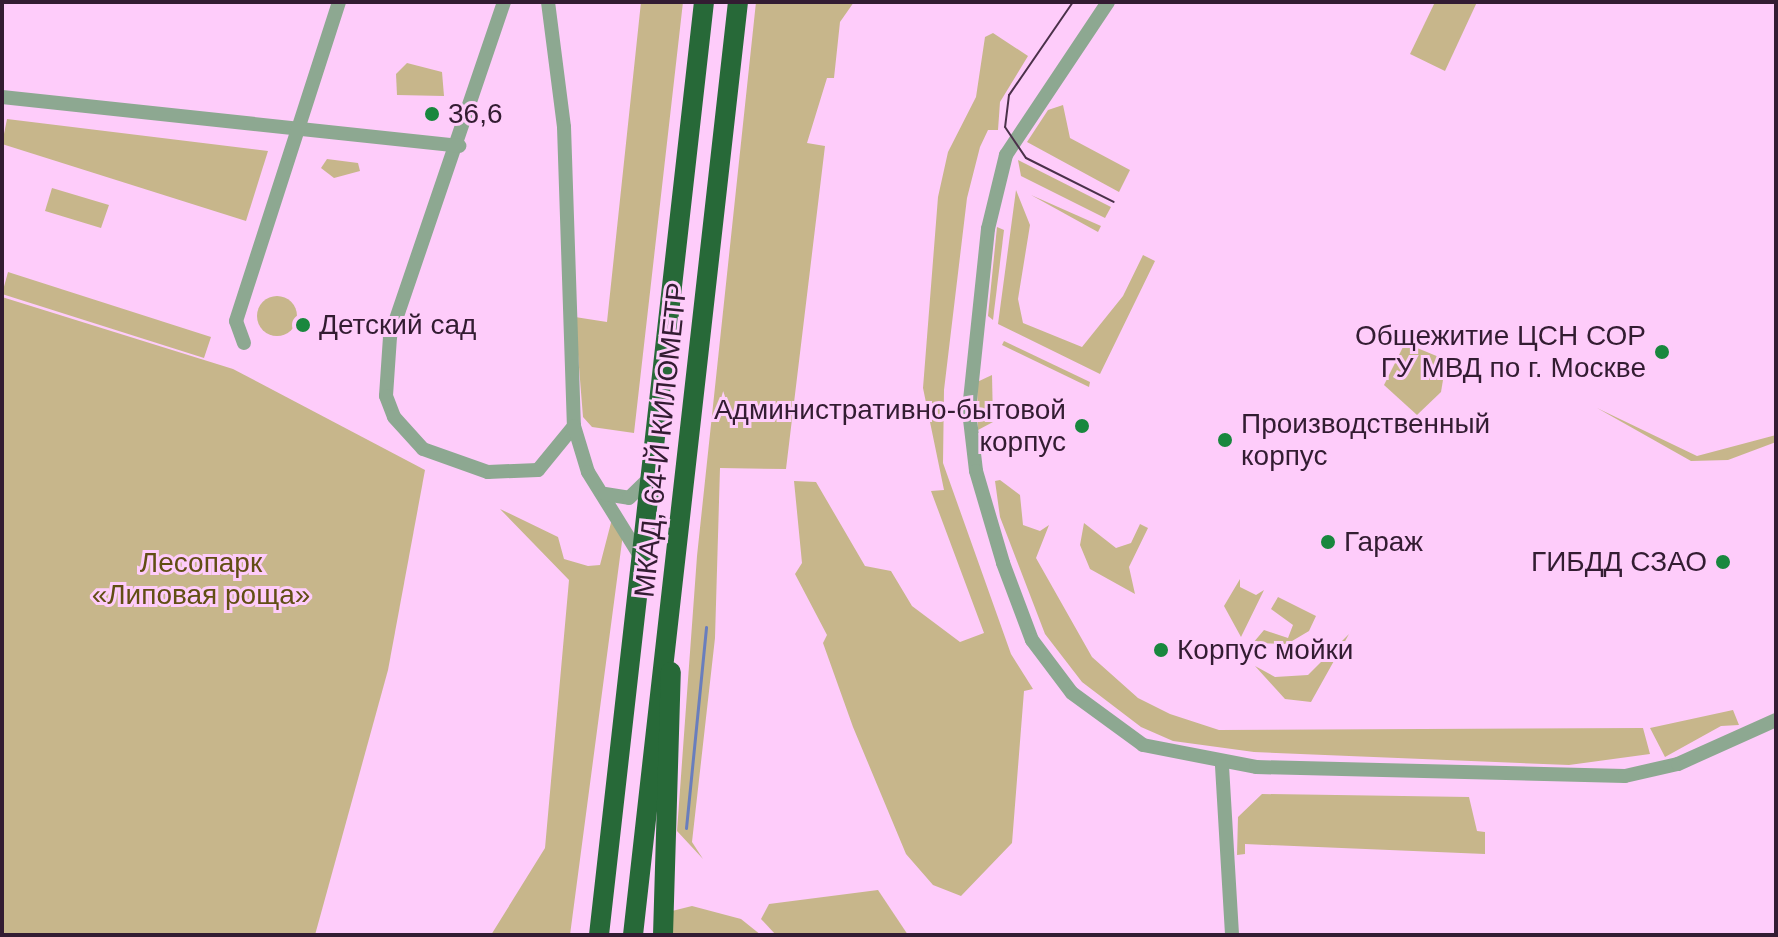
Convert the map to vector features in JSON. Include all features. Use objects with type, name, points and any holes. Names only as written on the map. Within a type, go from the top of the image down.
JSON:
[{"type":"highway","name":"МКАД, 64-Й КИЛОМЕТР","points":[[610,836],[704,2]]},
{"type":"highway","name":"МКАД, 64-Й КИЛОМЕТР","points":[[633,935],[738,2]]},
{"type":"highway","points":[[663,935],[675,705],[667,632]]},
{"type":"highway","points":[[585,935],[610,836]]},
{"type":"highway","points":[[599,935],[610,836]]},
{"type":"street","points":[[244,343],[236,321],[339,2]]},
{"type":"street","points":[[1108,2],[1006,155],[992,202],[974,343],[971,448],[1003,563],[1048,666],[1130,739],[1222,766],[1625,776],[1678,764],[1776,720]]},
{"type":"street","points":[[546,3],[564,127],[574,426],[581,452],[603,493],[633,535],[642,564]]},
{"type":"street","points":[[507,4],[390,337],[386,396],[406,435],[442,459],[517,475],[538,470],[562,449],[574,426]]},
{"type":"street","points":[[2,97],[459,146]]},
{"type":"street","points":[[562,449],[581,452]]},
{"type":"street","points":[[603,493],[629,498],[651,474]]},
{"type":"street","points":[[1222,766],[1232,935]]},
{"type":"green space","points":[[641,2],[683,2],[634,433],[592,427],[583,417],[575,317],[607,322]]},
{"type":"green space","points":[[756,2],[854,2],[840,22],[834,78],[827,78],[807,143],[825,146],[786,469],[720,468],[715,638],[692,842],[703,859],[677,831],[697,556]]},
{"type":"green space","points":[[1435,2],[1477,2],[1445,71],[1410,54]]},
{"type":"green space","points":[[993,33],[1028,56],[1000,102],[998,130],[988,130],[980,147],[967,198],[944,390],[943,463],[1011,654],[1033,689],[1024,691],[1012,843],[961,896],[933,885],[906,854],[853,727],[823,643],[827,635],[795,574],[802,563],[794,481],[816,482],[865,566],[891,571],[912,606],[960,642],[984,633],[931,491],[944,490],[923,388],[938,197],[948,152],[976,97],[985,37]]},
{"type":"green space","points":[[407,63],[442,72],[444,96],[397,95],[396,74]]},
{"type":"green space","points":[[1063,105],[1070,138],[1130,170],[1119,192],[1027,142],[1048,110]]},
{"type":"green space","points":[[7,119],[268,151],[246,221],[2,144]]},
{"type":"green space","points":[[327,159],[358,163],[360,171],[334,178],[321,168]]},
{"type":"green space","points":[[1018,160],[1111,207],[1105,218],[1021,176]]},
{"type":"green space","points":[[52,188],[109,205],[101,228],[45,211]]},
{"type":"green space","points":[[1016,190],[1030,225],[1018,299],[1023,323],[1082,347],[1123,296],[1143,255],[1155,261],[1100,374],[998,324]]},
{"type":"green space","points":[[1031,195],[1101,226],[1098,232]]},
{"type":"green space","points":[[997,227],[1004,230],[993,320],[988,316]]},
{"type":"green space","points":[[8,272],[211,337],[204,358],[2,294]]},
{"type":"green space","points":[[277,296],[291,302],[297,316],[291,330],[277,336],[263,330],[257,316],[263,302]]},
{"type":"green space","name":"Лесопарк «Липовая роща»","points":[[2,297],[233,369],[425,470],[388,670],[315,935],[2,935]]},
{"type":"green space","points":[[1004,341],[1090,382],[1089,387],[1002,345]]},
{"type":"green space","points":[[1405,343],[1439,357],[1445,368],[1441,392],[1417,415],[1384,385]]},
{"type":"green space","points":[[992,375],[993,422],[978,430],[977,382]]},
{"type":"green space","points":[[1597,408],[1697,456],[1776,435],[1776,442],[1728,460],[1691,461]]},
{"type":"green space","points":[[1000,480],[1020,495],[1023,525],[1040,531],[1049,525],[1036,558],[1092,657],[1138,698],[1170,714],[1219,730],[1643,728],[1650,754],[1569,765],[1254,752],[1173,741],[1141,727],[1082,682],[1045,634],[1000,517],[995,481]]},
{"type":"green space","points":[[500,509],[558,537],[564,559],[588,566],[600,565],[613,515],[623,534],[570,935],[491,935],[545,848],[569,580]]},
{"type":"green space","points":[[1084,523],[1116,548],[1131,543],[1140,524],[1148,528],[1129,567],[1135,594],[1090,569],[1080,545]]},
{"type":"green space","points":[[1240,579],[1240,587],[1256,595],[1264,590],[1241,637],[1224,606]]},
{"type":"green space","points":[[1278,597],[1316,616],[1309,631],[1287,644],[1253,643],[1264,630],[1288,638],[1293,625],[1271,609]]},
{"type":"green space","points":[[1349,634],[1311,702],[1285,699],[1255,666],[1275,677],[1308,675]]},
{"type":"green space","points":[[1733,710],[1739,725],[1721,726],[1665,757],[1650,728]]},
{"type":"green space","points":[[1262,794],[1469,797],[1477,831],[1485,832],[1485,854],[1245,844],[1245,854],[1237,855],[1238,817]]},
{"type":"green space","points":[[878,890],[908,935],[776,935],[761,919],[769,904]]},
{"type":"green space","points":[[692,906],[741,919],[761,935],[670,935],[672,911]]},
{"type":"waterway","points":[[686,828],[706,627]]},
{"type":"tram line","points":[[1073,2],[1009,95],[1005,127],[1026,158],[1114,202]]},
{"type":"place","name":"36,6","points":[[432,114]]},
{"type":"place","name":"Детский сад","points":[[303,325]]},
{"type":"place","name":"Общежитие ЦСН СОР ГУ МВД по г. Москве","points":[[1662,352]]},
{"type":"place","name":"Административно-бытовой корпус","points":[[1082,426]]},
{"type":"place","name":"Производственный корпус","points":[[1225,440]]},
{"type":"place","name":"Гараж","points":[[1328,542]]},
{"type":"place","name":"ГИБДД СЗАО","points":[[1723,562]]},
{"type":"place","name":"Корпус мойки","points":[[1161,650]]}]
